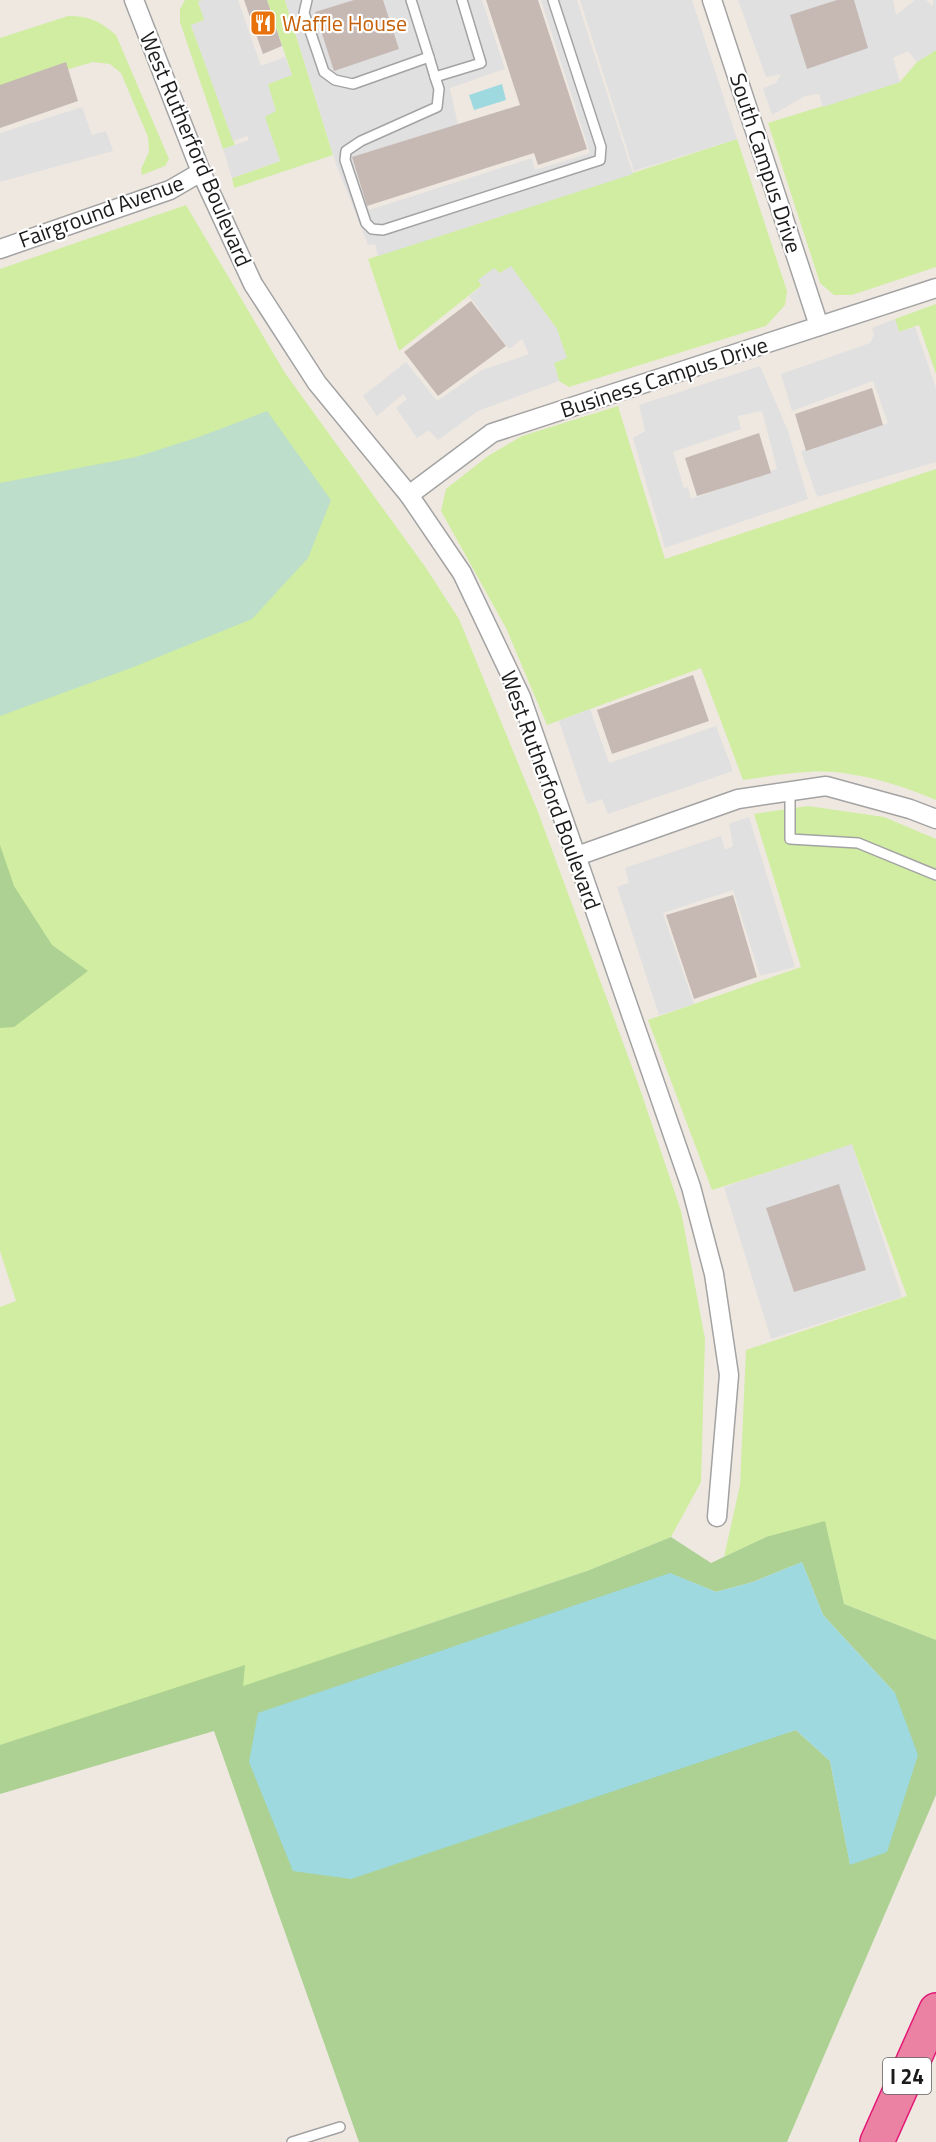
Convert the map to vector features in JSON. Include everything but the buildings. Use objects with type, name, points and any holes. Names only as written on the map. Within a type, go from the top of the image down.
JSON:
[{"type":"highway","name":"I 24","points":[[877,2142],[936,2010]]},
{"type":"street","name":"West Rutherford Boulevard","points":[[134,0],[201,172],[253,284],[316,383],[409,495],[462,573],[516,687],[691,1187],[714,1274],[729,1375],[717,1517]]},
{"type":"street","name":"South Campus Drive","points":[[712,0],[819,326]]},
{"type":"street","name":"Fairground Avenue","points":[[0,249],[170,190],[201,172]]},
{"type":"street","name":"Business Campus Drive","points":[[409,495],[492,433],[936,288]]},
{"type":"street","points":[[577,856],[738,799],[826,786],[910,809],[936,819]]},
{"type":"lane","points":[[307,0],[304,13],[324,72],[335,80],[353,84],[429,57]]},
{"type":"lane","points":[[411,0],[439,89],[437,107],[361,141],[346,151],[345,160],[366,223],[372,229],[383,230],[566,173],[600,160],[601,147],[553,0]]},
{"type":"lane","points":[[435,77],[480,63],[462,0]]},
{"type":"lane","points":[[790,791],[790,839],[858,843],[936,875]]},
{"type":"lane","points":[[292,2142],[340,2127]]},
{"type":"green space","points":[[185,0],[203,0],[198,2],[205,20],[191,25],[235,145],[223,149],[180,22],[180,9]]},
{"type":"green space","points":[[267,0],[285,0],[333,155],[234,188],[232,178],[280,161],[264,116],[268,84],[292,75]]},
{"type":"green space","points":[[68,16],[94,20],[116,35],[169,159],[165,166],[142,175],[141,169],[149,152],[148,137],[121,73],[110,64],[93,62],[0,89],[0,38]]},
{"type":"green space","points":[[936,50],[936,267],[852,295],[834,295],[820,283],[768,123],[900,82],[917,62]]},
{"type":"green space","points":[[737,139],[787,291],[785,305],[766,326],[569,387],[559,381],[554,363],[567,357],[500,273],[478,280],[482,285],[399,351],[368,259]]},
{"type":"green space","points":[[186,205],[285,373],[426,568],[459,619],[538,812],[639,1086],[681,1211],[705,1339],[701,1482],[671,1537],[587,1571],[203,1700],[0,1755],[0,1307],[16,1301],[0,1251],[0,269]]},
{"type":"green space","points":[[936,304],[936,374],[919,325],[899,332],[895,319]]},
{"type":"green space","points":[[618,406],[665,559],[936,469],[936,800],[890,783],[841,773],[800,773],[743,780],[701,668],[547,725],[506,628],[441,511],[446,489],[488,456],[522,436]]},
{"type":"green space","points":[[267,411],[331,500],[308,558],[252,619],[131,668],[0,716],[0,483],[136,457],[199,437]]},
{"type":"green space","points":[[808,806],[884,817],[936,839],[936,1640],[844,1604],[766,1537],[724,1557],[740,1485],[746,1350],[907,1296],[852,1145],[712,1190],[648,1020],[801,967],[754,814]]},
{"type":"green space","points":[[0,845],[14,886],[52,945],[88,971],[14,1027],[0,1028]]},
{"type":"green space","points":[[825,1521],[844,1604],[936,1640],[936,1795],[787,2142],[359,2142],[214,1731],[0,1794],[0,1745],[245,1665],[243,1686],[587,1571],[671,1537],[711,1563],[766,1537]],"holes":[[[802,1562],[823,1615],[895,1693],[850,1864],[830,1761],[796,1730],[753,1743],[669,1573],[716,1592],[753,1582]]]},
{"type":"shaded area","points":[[238,0],[261,66],[285,57],[292,75],[268,84],[276,111],[265,117],[280,161],[232,178],[223,149],[249,140],[247,136],[233,141],[191,25],[204,20],[198,1]]},
{"type":"shaded area","points":[[285,0],[482,0],[505,69],[450,88],[458,125],[353,159],[369,210],[532,158],[535,170],[590,153],[541,0],[577,0],[633,174],[378,256],[375,244],[368,245],[336,164]]},
{"type":"shaded area","points":[[580,0],[692,0],[737,139],[634,171]]},
{"type":"shaded area","points":[[738,0],[893,0],[896,15],[915,0],[926,0],[933,6],[933,0],[936,0],[936,50],[917,62],[908,51],[893,58],[900,82],[823,107],[819,94],[805,96],[772,115],[763,88],[776,83],[781,74],[766,77]]},
{"type":"shaded area","points":[[82,107],[92,135],[106,131],[113,151],[0,182],[0,133]]},
{"type":"shaded area","points":[[511,266],[557,329],[567,358],[554,363],[559,381],[478,411],[438,440],[429,430],[417,438],[396,408],[407,399],[403,394],[377,416],[363,396],[406,362],[437,401],[482,370],[529,354],[522,339],[509,349],[469,296],[482,286],[478,280],[494,268],[500,273]]},
{"type":"shaded area","points":[[895,319],[899,332],[915,327],[936,388],[936,462],[817,497],[801,451],[888,423],[873,381],[792,411],[781,374],[870,343],[874,335],[872,328]]},
{"type":"shaded area","points":[[760,366],[788,431],[808,499],[665,548],[633,438],[645,431],[639,405]],"holes":[[[762,411],[777,469],[691,499],[688,487],[684,488],[673,452],[741,429],[738,416]]]},
{"type":"shaded area","points":[[590,709],[609,763],[716,726],[733,771],[608,814],[602,799],[587,804],[559,721]]},
{"type":"shaded area","points":[[749,817],[795,967],[760,976],[733,890],[663,913],[694,1004],[659,1015],[617,887],[629,883],[625,868],[721,836],[725,850],[733,846],[729,824]]},
{"type":"shaded area","points":[[852,1144],[902,1297],[771,1339],[724,1187]]},
{"type":"water","points":[[502,84],[506,100],[474,110],[469,95]]},
{"type":"water","points":[[802,1562],[823,1615],[895,1693],[918,1755],[887,1852],[850,1865],[830,1761],[796,1730],[351,1879],[293,1871],[249,1762],[258,1713],[670,1573],[716,1592],[753,1582]]},
{"type":"place","name":"Waffle House","points":[[263,23]]}]
